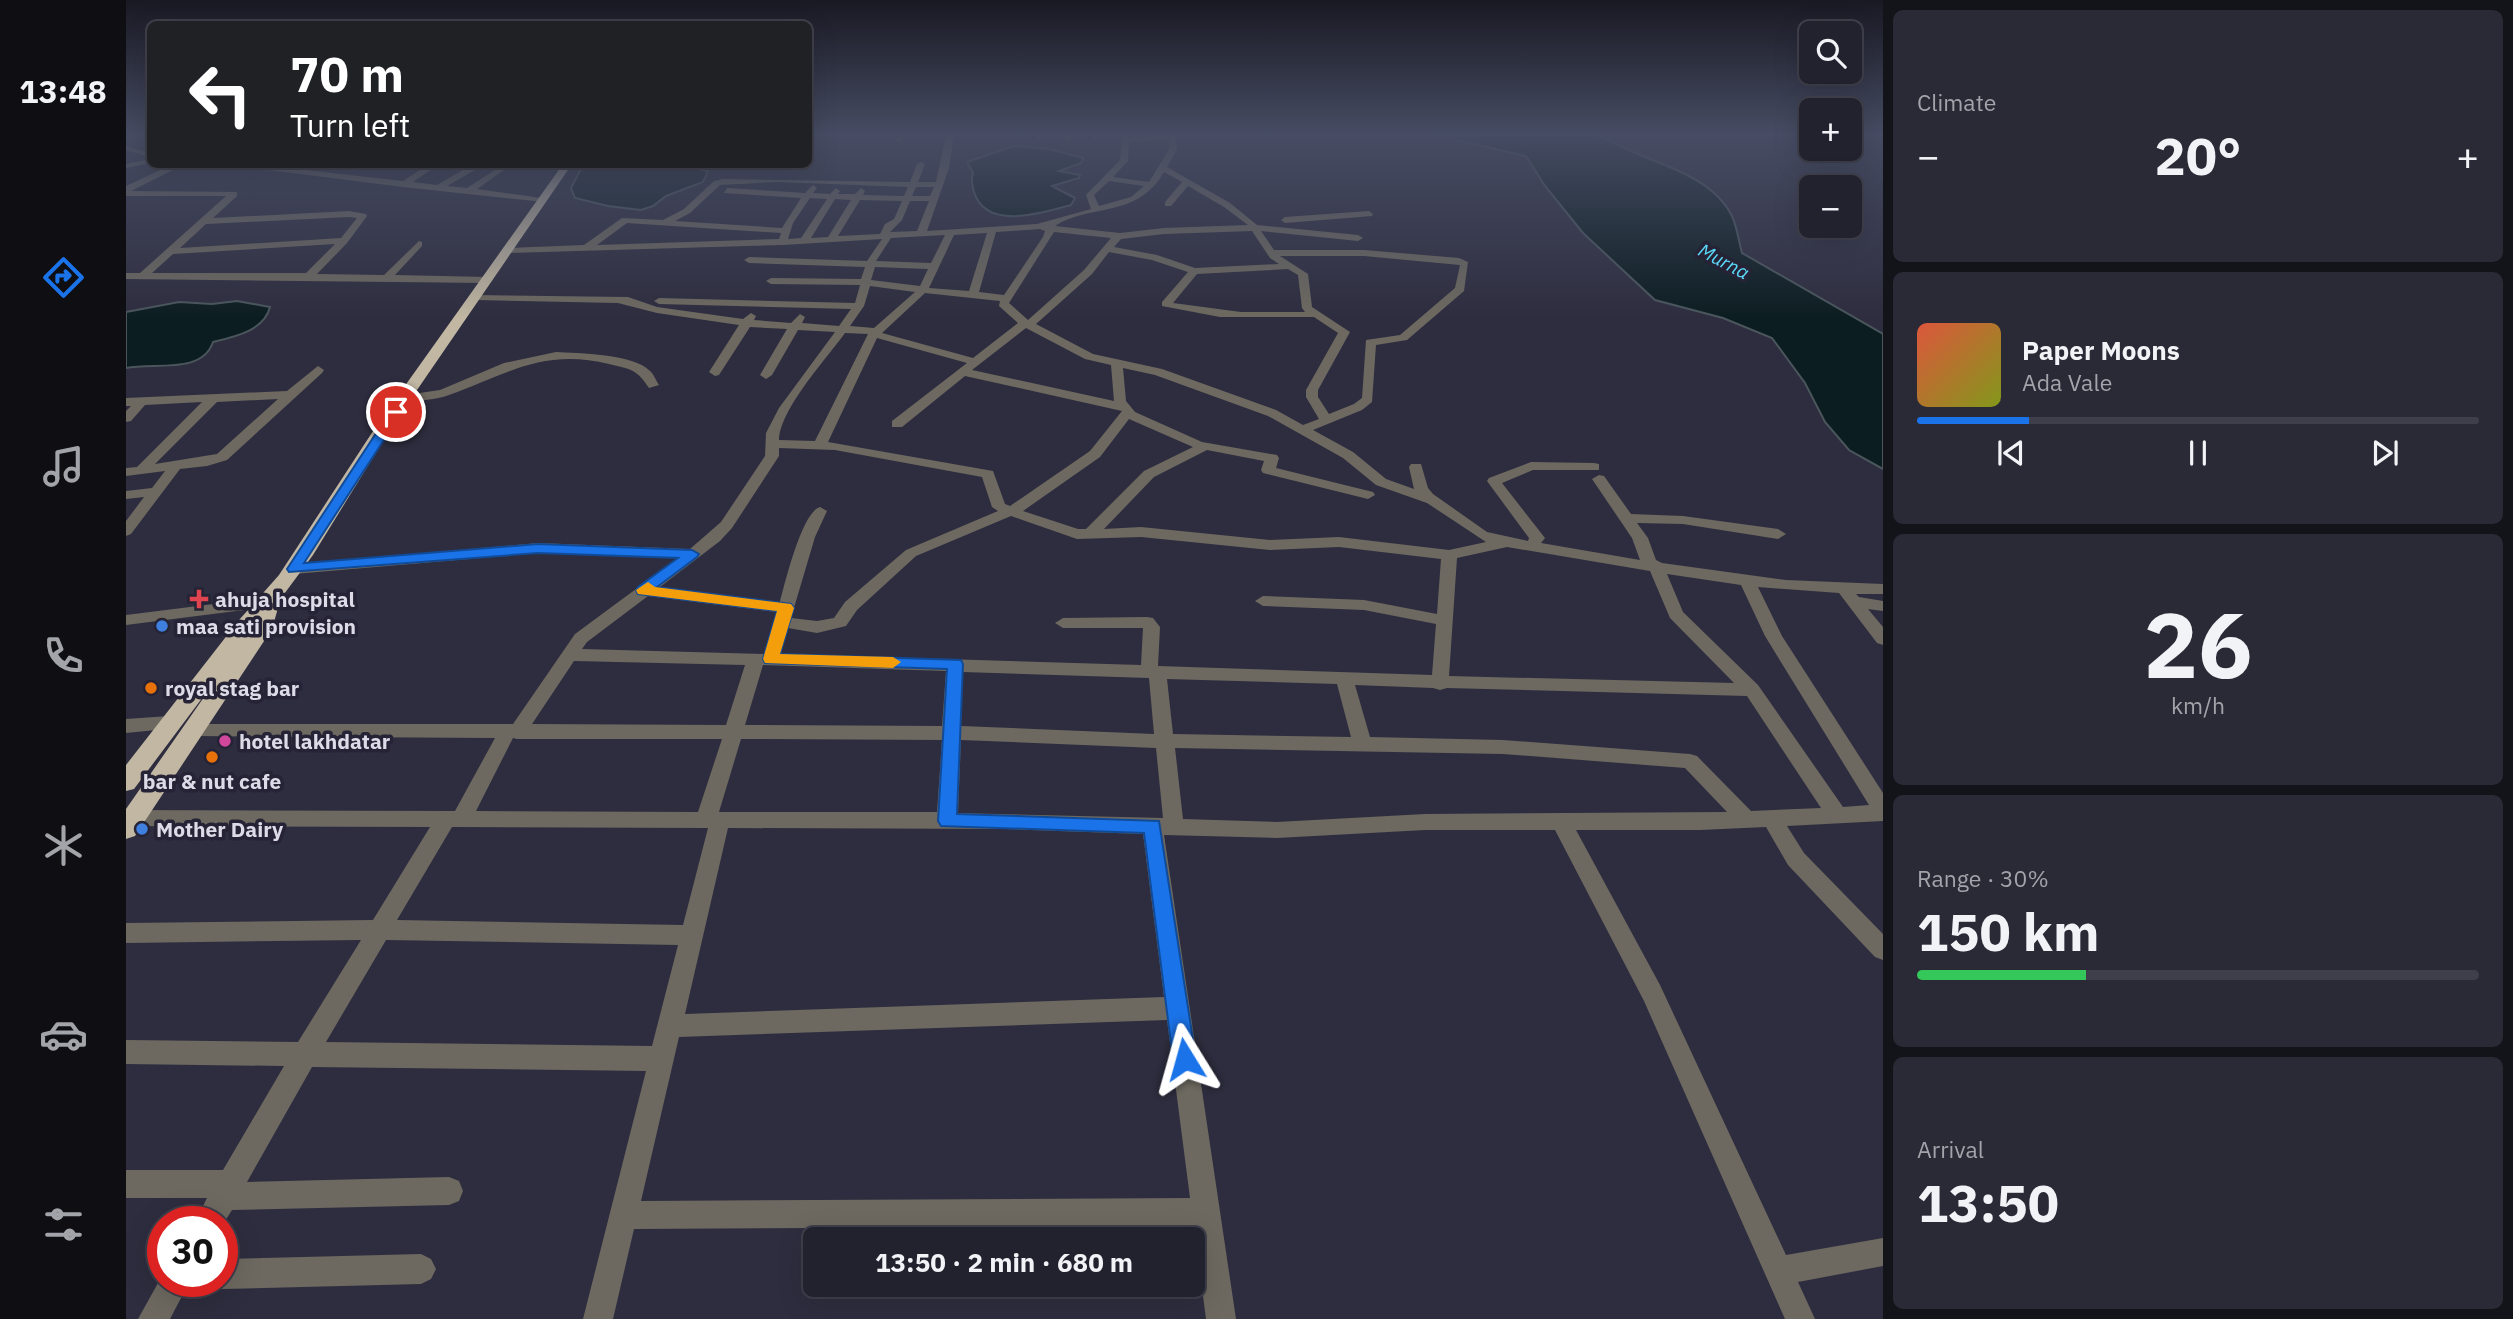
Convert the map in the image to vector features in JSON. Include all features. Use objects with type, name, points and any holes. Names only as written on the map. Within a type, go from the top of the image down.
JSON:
[{"type":"highway","points":[[126,782],[246,625],[270,602],[294,569],[386,425],[544,199]]},
{"type":"highway","points":[[129,822],[265,624],[270,602]]},
{"type":"street","points":[[145,275],[206,221],[229,197]]},
{"type":"street","points":[[520,197],[544,199]]},
{"type":"street","points":[[637,232],[685,212],[703,197]]},
{"type":"street","points":[[783,242],[790,220],[808,197]]},
{"type":"street","points":[[821,197],[933,199],[921,234]]},
{"type":"street","points":[[715,372],[759,303],[781,261],[832,197]]},
{"type":"street","points":[[766,375],[807,305],[833,238],[857,197]]},
{"type":"street","points":[[1091,197],[1096,209]]},
{"type":"street","points":[[509,250],[783,242],[1033,228],[1051,226],[1096,209],[1131,201],[1136,197]]},
{"type":"street","points":[[1168,204],[1174,197]]},
{"type":"street","points":[[1211,197],[1252,225],[1271,253],[1303,275],[1307,308],[1345,334],[1329,355],[1312,390],[1312,397],[1326,420]]},
{"type":"street","points":[[218,1206],[379,930],[512,732],[567,656],[589,631],[727,525],[772,456],[773,430],[785,408],[859,306],[871,262],[888,226],[898,220],[906,199]]},
{"type":"street","points":[[685,212],[698,213]]},
{"type":"street","points":[[206,221],[354,214],[363,216],[344,242],[308,277]]},
{"type":"street","points":[[1051,226],[1118,236],[1369,214]]},
{"type":"street","points":[[777,219],[790,220]]},
{"type":"street","points":[[587,247],[622,221],[786,231]]},
{"type":"street","points":[[1252,225],[1358,238]]},
{"type":"street","points":[[1051,226],[1048,237],[1003,304],[1027,324],[1089,357],[1158,372],[1272,413],[1348,455],[1381,482],[1432,500]]},
{"type":"street","points":[[973,294],[992,231]]},
{"type":"street","points":[[820,445],[874,334],[923,290],[951,232]]},
{"type":"street","points":[[1090,269],[1104,267],[1133,244],[1137,235]]},
{"type":"street","points":[[897,424],[1027,324],[1090,269],[1118,236]]},
{"type":"street","points":[[603,247],[626,237]]},
{"type":"street","points":[[173,251],[344,242]]},
{"type":"street","points":[[387,278],[419,244]]},
{"type":"street","points":[[1107,248],[1176,263],[1194,271],[1288,266]]},
{"type":"street","points":[[1271,253],[1370,253],[1460,261],[1465,264],[1460,289],[1403,338],[1370,342],[1368,399],[1358,407],[1302,430]]},
{"type":"street","points":[[749,260],[935,266]]},
{"type":"street","points":[[1194,271],[1166,304],[1223,312],[1302,316],[1317,314]]},
{"type":"street","points":[[126,276],[488,280]]},
{"type":"street","points":[[771,281],[866,282],[1006,298]]},
{"type":"street","points":[[477,297],[859,306]]},
{"type":"street","points":[[618,300],[657,310],[746,323],[870,330],[891,341],[975,362]]},
{"type":"street","points":[[406,399],[443,393],[508,366],[556,355],[598,358],[636,367],[645,372],[653,386]]},
{"type":"street","points":[[1117,365],[1121,402],[1127,411]]},
{"type":"street","points":[[126,472],[207,462],[222,457],[318,370]]},
{"type":"street","points":[[963,372],[1127,411],[1206,446],[1272,458],[1268,470],[1368,495]]},
{"type":"street","points":[[126,402],[290,395]]},
{"type":"street","points":[[141,470],[215,397]]},
{"type":"street","points":[[126,418],[143,400]]},
{"type":"street","points":[[643,590],[784,615],[817,626],[840,622],[851,606],[911,553],[1009,512],[1095,454],[1127,411]]},
{"type":"street","points":[[773,444],[820,445],[988,474],[999,507],[1070,533],[1147,533],[1270,545],[1339,541],[1449,555],[1508,542]]},
{"type":"street","points":[[1090,534],[1149,474],[1206,446]]},
{"type":"street","points":[[127,529],[176,466]]},
{"type":"street","points":[[1532,546],[1537,538],[1494,481],[1531,466],[1596,473],[1640,538],[1676,614],[1752,690],[1837,815]]},
{"type":"street","points":[[1416,467],[1421,489],[1432,500],[1482,535],[1532,546],[1848,595],[1883,606]]},
{"type":"street","points":[[126,495],[156,492]]},
{"type":"street","points":[[598,1319],[692,935],[713,820],[733,733],[784,615],[808,532],[820,511]]},
{"type":"street","points":[[1626,518],[1683,520],[1778,534]]},
{"type":"street","points":[[294,569],[538,548],[692,554]]},
{"type":"street","points":[[1440,684],[1449,555]]},
{"type":"street","points":[[129,822],[453,819],[947,821],[1277,830],[1425,822],[1747,820],[1883,812],[1774,636],[1745,579]]},
{"type":"street","points":[[1848,595],[1883,589]]},
{"type":"street","points":[[1848,595],[1883,639]]},
{"type":"street","points":[[1263,601],[1364,605],[1446,621]]},
{"type":"street","points":[[126,620],[270,602]]},
{"type":"street","points":[[1062,623],[1147,622],[1152,627],[1153,672],[1165,741],[1163,826],[1178,1008],[1221,1319]]},
{"type":"street","points":[[567,656],[955,664],[1440,684],[1752,690]]},
{"type":"street","points":[[947,821],[955,664]]},
{"type":"street","points":[[1345,680],[1362,744]]},
{"type":"street","points":[[126,726],[169,723]]},
{"type":"street","points":[[194,729],[952,733],[1165,741],[1503,747],[1690,761],[1747,820]]},
{"type":"street","points":[[1771,818],[1796,859],[1883,950]]},
{"type":"street","points":[[1561,822],[1652,993],[1800,1319]]},
{"type":"street","points":[[126,933],[379,930],[692,935]]},
{"type":"street","points":[[669,1026],[1178,1008]]},
{"type":"street","points":[[126,1052],[661,1059]]},
{"type":"street","points":[[126,1184],[227,1190],[449,1191]]},
{"type":"street","points":[[623,1215],[1206,1212]]},
{"type":"street","points":[[1778,1271],[1883,1252]]},
{"type":"street","points":[[238,1274],[421,1269]]},
{"type":"street","points":[[153,1319],[166,1297]]},
{"type":"water","points":[[665,197],[653,206],[641,210],[575,198]]},
{"type":"water","points":[[976,197],[1075,198],[1071,205],[1016,216],[990,212],[980,204]]},
{"type":"water","name":"Murna","points":[[1554,197],[1718,197],[1732,216],[1742,253],[1883,334],[1883,469],[1849,450],[1825,422],[1805,383],[1772,338],[1723,318],[1655,300],[1583,233]]},
{"type":"water","points":[[237,301],[270,307],[262,322],[247,332],[213,342],[199,359],[176,365],[126,368],[126,312],[179,302],[212,304]]},
{"type":"slow traffic","points":[[648,587],[643,590],[786,608],[771,659],[893,662]]},
{"type":"place","name":"ahuja hospital","points":[[199,599]]},
{"type":"place","name":"maa sati provision","points":[[162,626]]},
{"type":"place","name":"royal stag bar","points":[[151,688]]},
{"type":"place","name":"hotel lakhdatar","points":[[225,741]]},
{"type":"place","name":"bar & nut cafe","points":[[212,757]]},
{"type":"place","name":"Mother Dairy","points":[[142,829]]},
{"type":"route","points":[[396,412],[294,569],[538,548],[692,554],[643,590],[786,608],[771,659],[955,664],[947,821],[1152,826],[1185,1059]]}]
